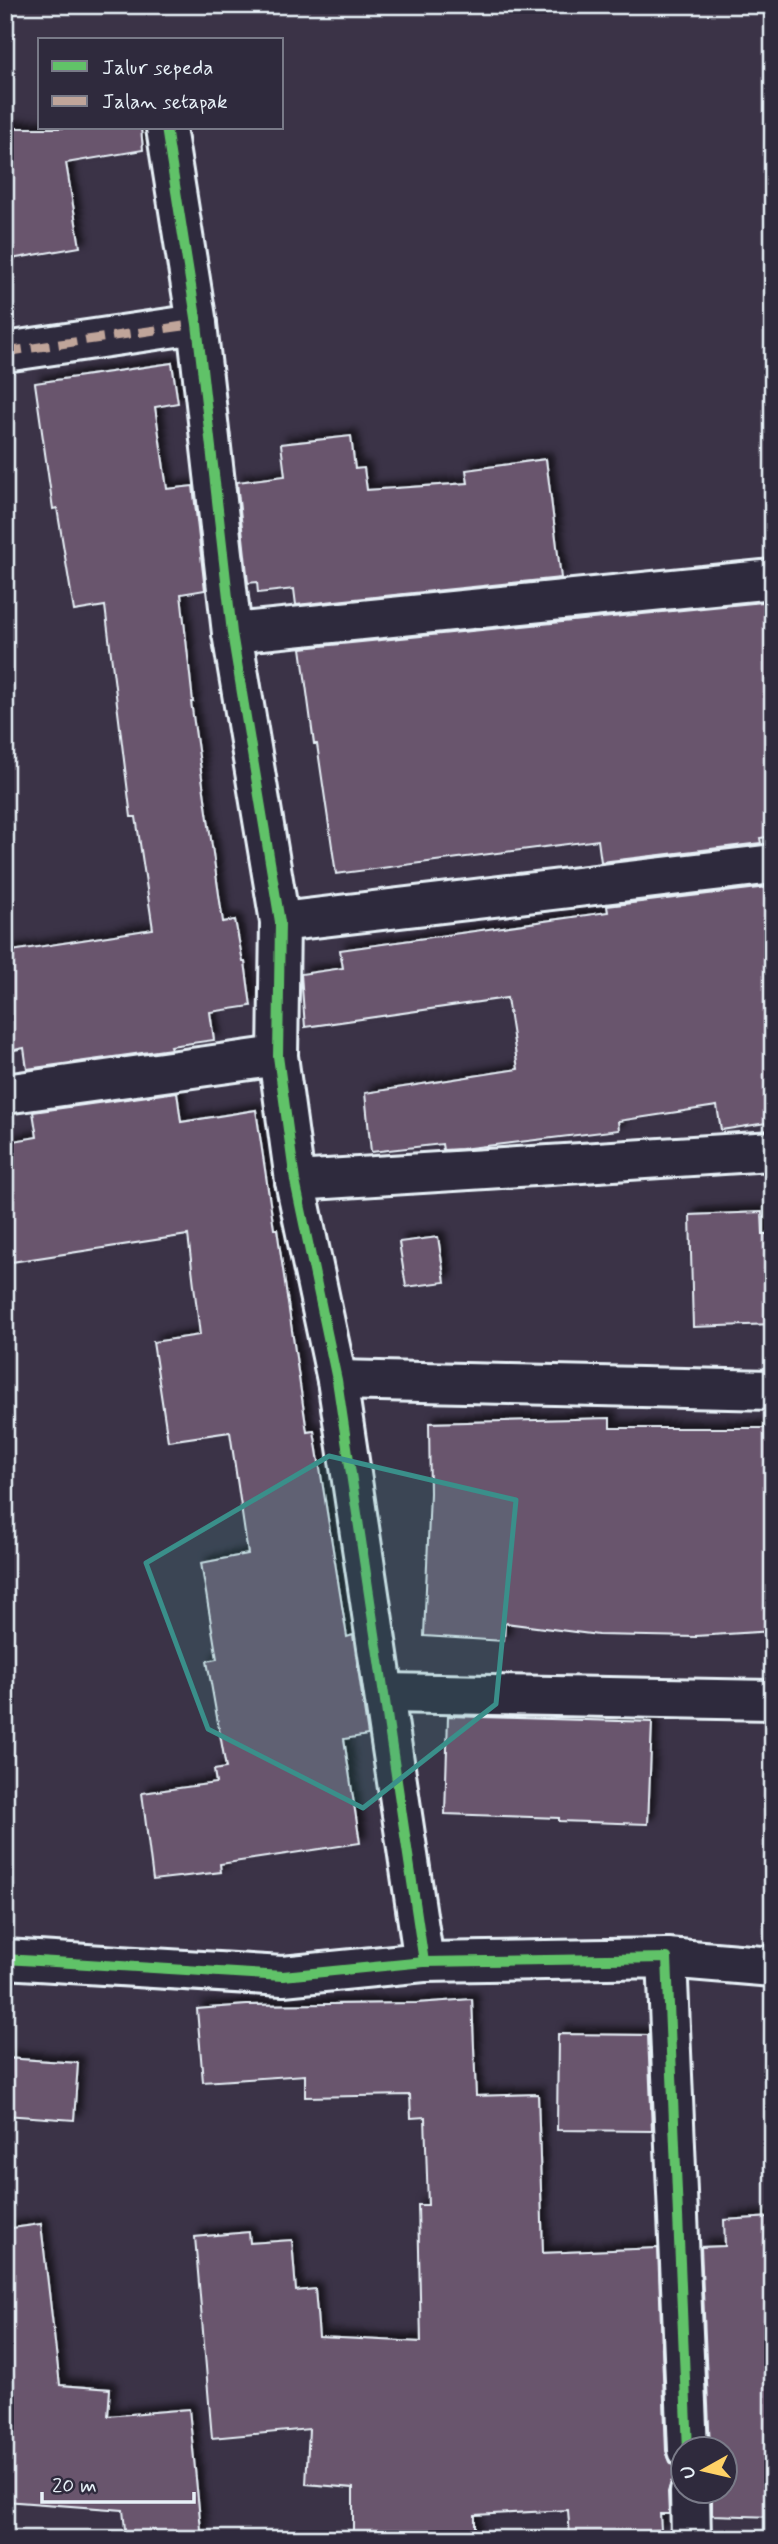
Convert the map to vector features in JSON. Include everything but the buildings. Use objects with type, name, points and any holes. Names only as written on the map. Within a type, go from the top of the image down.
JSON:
[{"type":"street","points":[[166,130],[197,324],[232,633],[280,922],[278,1056],[295,1181],[337,1380],[386,1693],[424,1962]]},
{"type":"street","points":[[5,352],[197,324]]},
{"type":"street","points":[[232,633],[773,579]]},
{"type":"street","points":[[280,922],[773,864]]},
{"type":"street","points":[[5,1094],[278,1056]]},
{"type":"street","points":[[295,1181],[773,1152]]},
{"type":"street","points":[[337,1380],[773,1390]]},
{"type":"street","points":[[386,1693],[773,1700]]},
{"type":"street","points":[[667,1958],[687,2436]]},
{"type":"street","points":[[5,1959],[283,1976],[424,1962],[667,1958],[773,1967]]},
{"type":"street","points":[[690,2506],[691,2539]]},
{"type":"highlighted area","points":[[329,1456],[516,1500],[496,1704],[363,1808],[208,1729],[146,1563]]},
{"type":"marked path","points":[[5,352],[197,324]]},
{"type":"cycle path","points":[[166,130],[197,324],[232,633],[280,922],[278,1056],[295,1181],[337,1380],[424,1962]]},
{"type":"cycle path","points":[[5,1959],[283,1976],[424,1962],[667,1958],[687,2436]]}]
